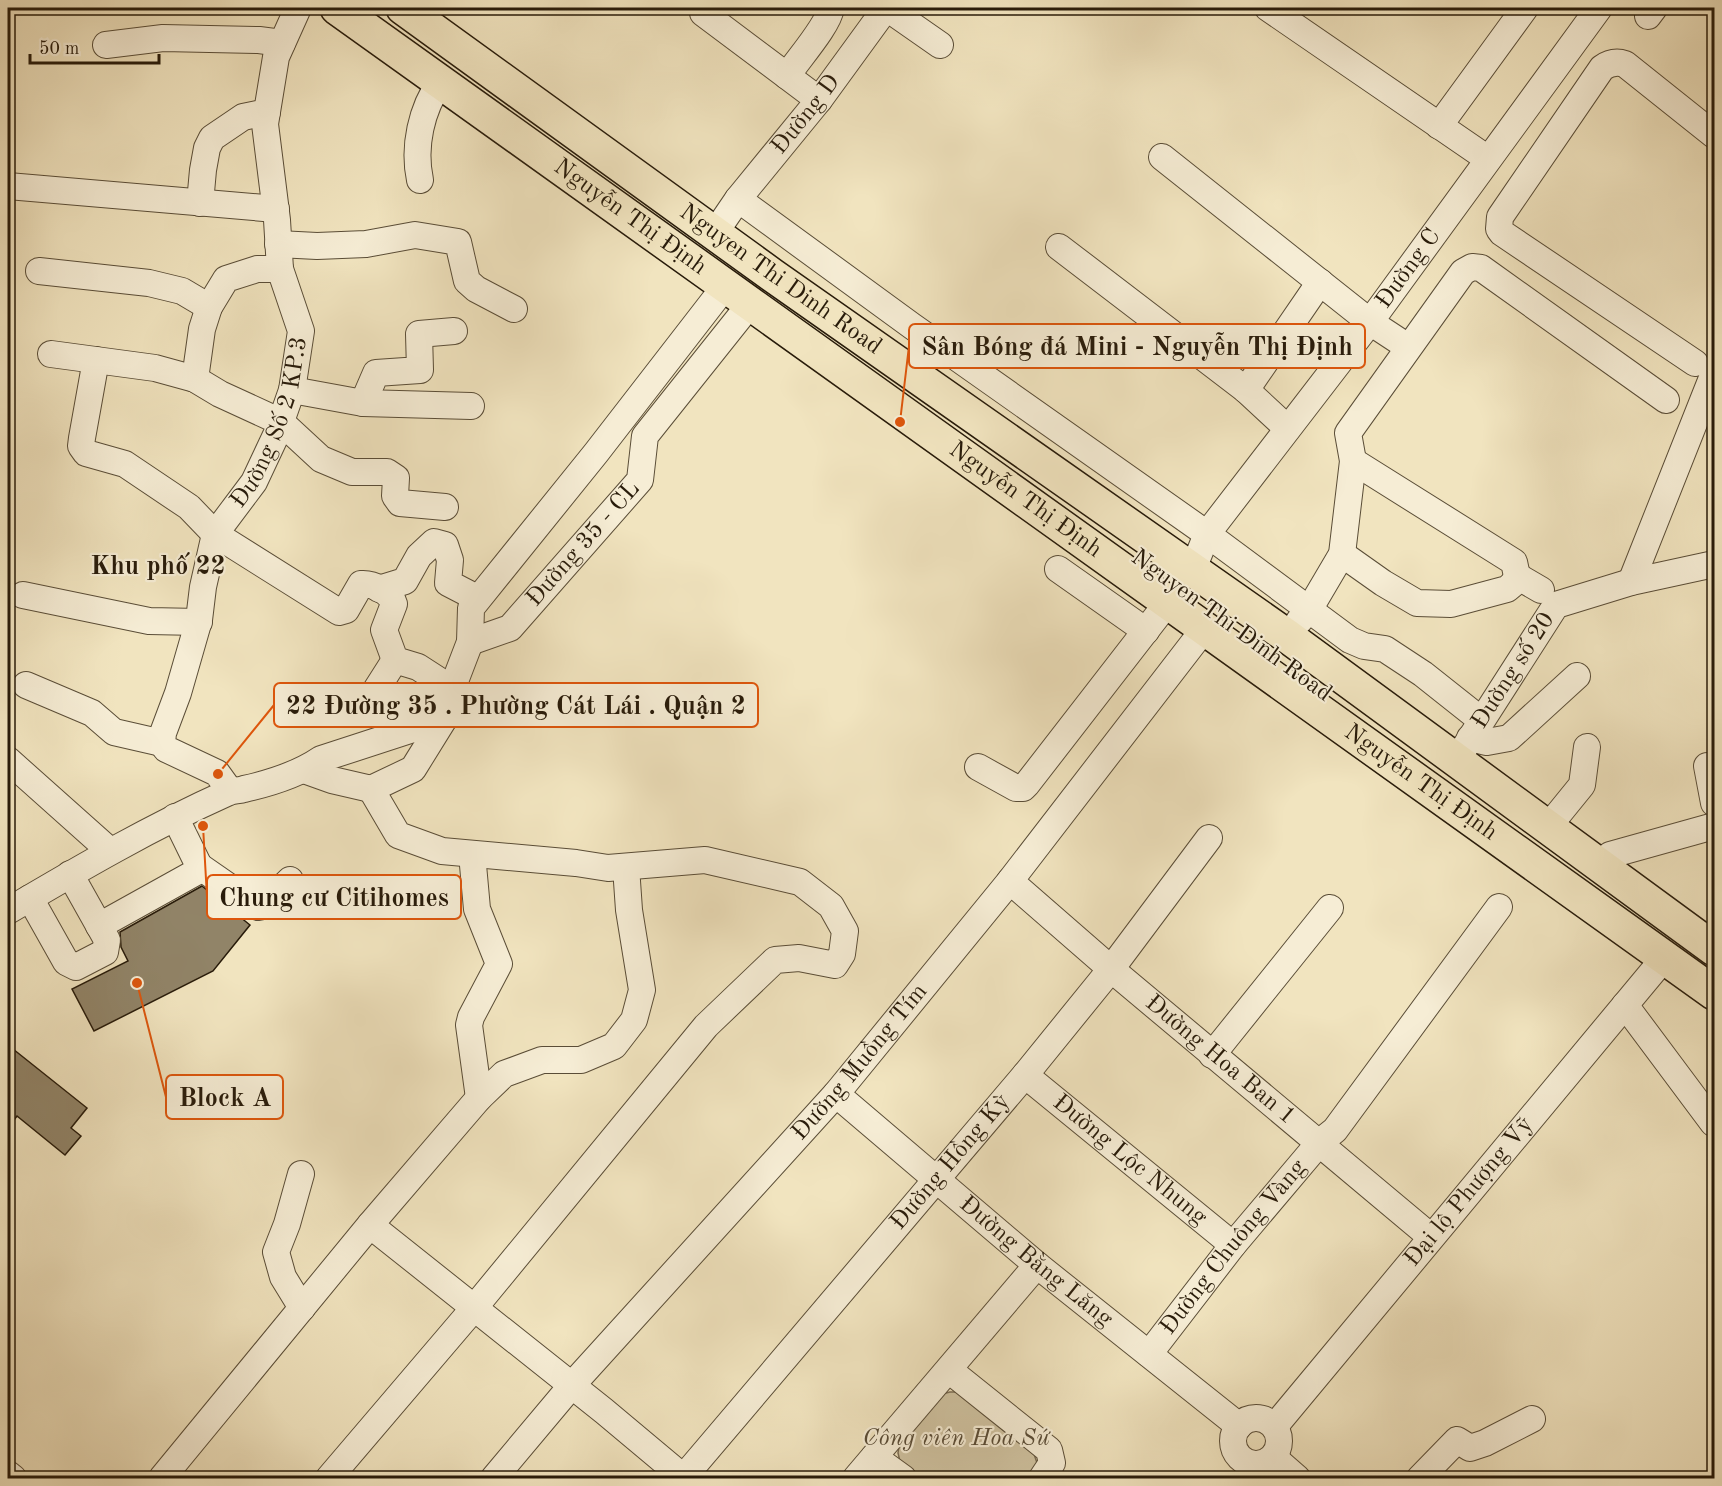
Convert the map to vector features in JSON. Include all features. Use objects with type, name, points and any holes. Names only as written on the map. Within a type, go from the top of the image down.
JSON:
[{"type":"main road","name":"Nguyễn Thị Định","points":[[337,8],[441,81],[754,273],[905,335],[1188,570],[1221,606],[1665,957],[1714,993]]},
{"type":"main road","name":"Nguyen Thi Dinh Road","points":[[368,8],[1188,570]]},
{"type":"main road","name":"Nguyen Thi Dinh Road","points":[[403,8],[754,273]]},
{"type":"main road","name":"Nguyễn Thị Định","points":[[430,8],[730,210],[754,273]]},
{"type":"main road","name":"Nguyễn Thị Định","points":[[1188,570],[1221,606],[1296,625],[1467,742],[1602,859],[1714,930]]},
{"type":"main road","name":"Nguyen Thi Dinh Road","points":[[1221,606],[1714,971]]},
{"type":"main road","points":[[1467,742],[1602,859],[1714,949]]},
{"type":"street","name":"Đường Số 2 KP.3","points":[[162,742],[199,622],[203,587],[215,534],[254,482],[281,422],[292,390],[301,331],[280,269],[276,209],[265,124],[276,57],[298,8]]},
{"type":"street","points":[[702,8],[703,13],[819,100]]},
{"type":"street","points":[[786,76],[830,15],[831,8]]},
{"type":"street","points":[[886,8],[940,45]]},
{"type":"street","name":"Đường D","points":[[730,210],[819,100],[886,8]]},
{"type":"street","points":[[1269,8],[1488,159]]},
{"type":"street","points":[[1439,126],[1525,8]]},
{"type":"street","name":"Đường C","points":[[978,767],[1016,788],[1023,788],[1146,631],[1287,428],[1370,322],[1599,8]]},
{"type":"street","points":[[106,45],[163,38],[260,40],[282,43]]},
{"type":"street","points":[[1564,55],[1597,76]]},
{"type":"street","points":[[1630,582],[1705,368],[1502,233],[1499,229],[1500,217],[1606,65],[1620,62],[1625,64],[1714,135]]},
{"type":"street","points":[[420,180],[417,154],[423,115],[431,95],[441,81]]},
{"type":"street","points":[[200,203],[207,148],[212,138],[243,117],[267,112]]},
{"type":"street","points":[[1162,157],[1370,322],[1408,347]]},
{"type":"street","points":[[8,186],[276,209]]},
{"type":"street","points":[[730,210],[905,335]]},
{"type":"street","points":[[278,243],[317,246],[366,244],[415,235],[458,242],[466,281],[513,309]]},
{"type":"street","points":[[1059,247],[1246,390],[1287,428]]},
{"type":"street","points":[[1188,570],[1296,625],[1342,554],[1353,461],[1348,433],[1463,272],[1472,267],[1481,268],[1666,400]]},
{"type":"street","points":[[195,379],[202,329],[209,307],[226,279],[256,269],[280,269]]},
{"type":"street","points":[[39,271],[149,283],[182,291],[209,307]]},
{"type":"street","name":"Đường 35 - CL","points":[[371,789],[413,769],[444,719],[452,689],[470,642],[471,608],[477,598],[596,453],[754,273]]},
{"type":"street","name":"Đường 35 - CL","points":[[470,642],[510,628],[640,480],[645,436],[754,273]]},
{"type":"street","points":[[1246,390],[1320,282]]},
{"type":"street","points":[[363,403],[376,373],[420,370],[419,334],[454,331]]},
{"type":"street","points":[[51,354],[155,368],[195,379],[220,394],[281,422],[321,459],[352,472],[387,472],[396,478],[395,496],[400,503],[444,507]]},
{"type":"street","points":[[96,360],[81,446],[87,453],[125,464],[189,507],[215,534],[339,612],[346,610],[361,584],[388,594],[394,604],[384,630],[395,660]]},
{"type":"street","points":[[292,390],[363,403],[471,406]]},
{"type":"street","points":[[1342,554],[1383,583],[1417,603],[1451,604],[1507,589],[1517,576],[1514,562],[1353,461]]},
{"type":"street","points":[[379,589],[405,581],[419,556],[434,542],[445,545],[450,560],[448,583],[477,598]]},
{"type":"street","name":"Đường số 20","points":[[1467,742],[1556,605],[1630,582],[1714,564]]},
{"type":"street","points":[[1058,569],[1146,631]]},
{"type":"street","points":[[1517,576],[1541,590]]},
{"type":"street","points":[[23,595],[149,621],[199,622]]},
{"type":"street","name":"Đường Muồng Tím","points":[[494,1479],[572,1385],[836,1094],[1010,880],[1221,606]]},
{"type":"street","points":[[395,660],[418,667],[452,689]]},
{"type":"street","points":[[324,713],[359,708],[367,704],[395,660]]},
{"type":"street","points":[[1467,742],[1487,742],[1509,738],[1577,676]]},
{"type":"street","points":[[26,685],[92,713],[114,732],[162,742],[166,749],[217,773],[230,791]]},
{"type":"street","points":[[70,874],[107,940],[105,951],[76,967],[66,962],[13,907],[70,874],[110,851],[230,791],[244,789],[304,770],[321,759],[444,719]]},
{"type":"street","points":[[1556,817],[1582,785],[1587,747]]},
{"type":"street","points":[[8,760],[110,851]]},
{"type":"street","points":[[1707,766],[1714,803]]},
{"type":"street","points":[[304,770],[332,780],[371,789],[398,835],[442,851],[608,868],[705,860],[800,882],[831,906],[845,931],[842,954],[835,965],[799,958],[775,960],[706,1026],[474,1308],[329,1479]]},
{"type":"street","points":[[175,817],[199,866],[258,907],[263,906],[290,880]]},
{"type":"street","points":[[1602,859],[1714,826]]},
{"type":"street","name":"Đường Hồng Kỳ","points":[[683,1478],[1025,1075],[1111,969],[1209,838]]},
{"type":"street","points":[[472,854],[477,909],[499,964],[475,1010],[470,1025],[479,1098]]},
{"type":"street","points":[[99,926],[198,871],[199,866]]},
{"type":"street","points":[[162,1479],[370,1225],[479,1098],[504,1074],[542,1060],[581,1060],[615,1046],[634,1020],[642,990],[629,910],[626,867]]},
{"type":"street","name":"Đường Hoa Ban 1","points":[[1010,880],[1212,1055],[1431,1236]]},
{"type":"street","name":"Đường Chuông Vàng","points":[[1149,1354],[1233,1245],[1320,1142],[1335,1130],[1499,907]]},
{"type":"street","points":[[1212,1055],[1330,908]]},
{"type":"street","name":"Đại lộ Phượng Vỹ","points":[[1275,1426],[1665,957]]},
{"type":"street","points":[[1625,1005],[1713,1122]]},
{"type":"street","name":"Đường Lộc Nhung","points":[[1025,1075],[1233,1245]]},
{"type":"street","name":"Đường Bằng Lăng","points":[[836,1094],[1037,1265],[1239,1426]]},
{"type":"street","points":[[302,1174],[276,1252],[283,1276],[302,1308]]},
{"type":"street","points":[[370,1225],[572,1385],[683,1478]]},
{"type":"street","points":[[856,1479],[1037,1265]]},
{"type":"street","points":[[949,1370],[1049,1450],[1052,1463],[1042,1479]]},
{"type":"street","points":[[1259,1419],[1275,1426],[1280,1441],[1273,1457],[1260,1464],[1249,1463],[1238,1469],[1239,1457],[1234,1447],[1234,1436],[1239,1426],[1248,1420],[1259,1419]]},
{"type":"street","points":[[1420,1479],[1457,1440],[1470,1448],[1485,1443],[1532,1419]]},
{"type":"street","points":[[874,1457],[903,1479]]},
{"type":"street","points":[[1273,1457],[1297,1479]]},
{"type":"street","points":[[8,1474],[13,1479]]},
{"type":"green space","name":"Công viên Hoa Sứ","points":[[958,1392],[1034,1454],[1037,1463],[1031,1478],[917,1478],[901,1466],[899,1446],[942,1394]]},
{"type":"building","points":[[202,886],[250,925],[213,971],[94,1031],[72,989],[128,961],[121,947],[120,932]]},
{"type":"building","points":[[8,1045],[87,1108],[71,1128],[81,1136],[65,1155],[17,1116],[8,1128]]},
{"type":"place","name":"Sân Bóng đá Mini - Nguyễn Thị Định","points":[[900,422]]},
{"type":"place","name":"22 Đường 35 . Phường Cát Lái . Quận 2","points":[[218,774]]},
{"type":"place","name":"Chung cư Citihomes","points":[[203,826]]},
{"type":"place","name":"Block A","points":[[137,983]]},
{"type":"district","name":"Khu phố 22","points":[[158,567]]}]
